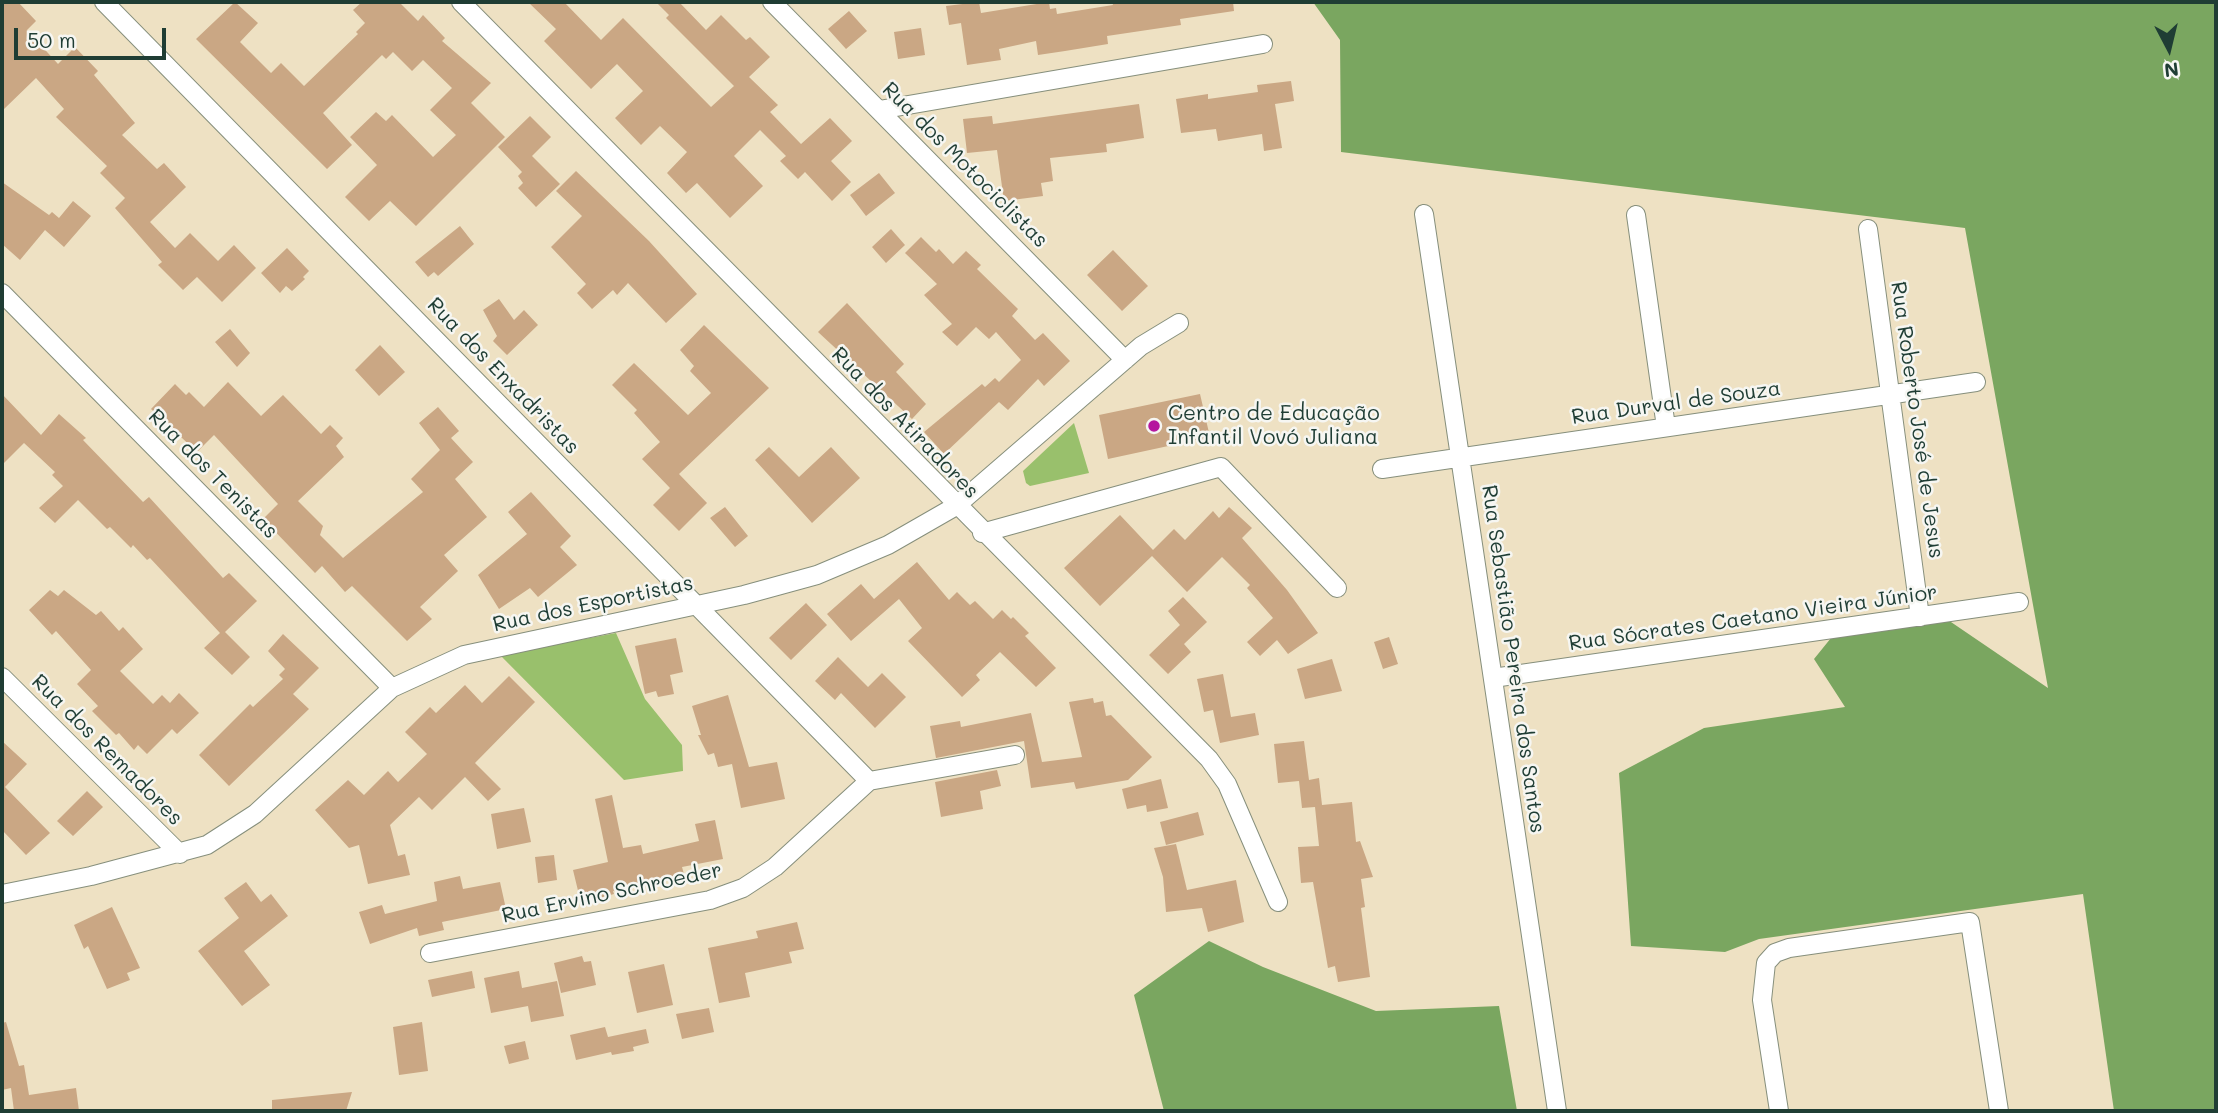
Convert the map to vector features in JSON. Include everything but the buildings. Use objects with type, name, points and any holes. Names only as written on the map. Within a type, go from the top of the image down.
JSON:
[{"type":"street","name":"Rua dos Atiradores","points":[[461,2],[982,533],[1209,760],[1227,784],[1278,902]]},
{"type":"street","name":"Rua dos Motociclistas","points":[[772,2],[1125,360]]},
{"type":"street","name":"Rua dos Enxadristas","points":[[112,5],[869,781]]},
{"type":"street","points":[[879,110],[1263,44]]},
{"type":"street","name":"Rua Sebastião Pereira dos Santos","points":[[1424,214],[1557,1111]]},
{"type":"street","points":[[1636,215],[1666,427]]},
{"type":"street","name":"Rua Roberto José de Jesus","points":[[1868,229],[1920,617]]},
{"type":"street","name":"Rua dos Tenistas","points":[[2,293],[392,688]]},
{"type":"street","name":"Rua dos Esportistas","points":[[2,894],[180,854],[231,832],[255,814],[392,688],[440,665],[490,648],[697,606],[817,575],[908,535],[956,506],[1141,346],[1179,323]]},
{"type":"street","name":"Rua Durval de Souza","points":[[1382,469],[1976,382]]},
{"type":"street","points":[[982,533],[1222,467],[1337,588]]},
{"type":"street","name":"Rua Sócrates Caetano Vieira Júnior","points":[[1493,678],[2019,602]]},
{"type":"street","name":"Rua dos Remadores","points":[[2,677],[180,854]]},
{"type":"street","points":[[869,781],[1015,755]]},
{"type":"street","name":"Rua Ervino Schroeder","points":[[430,953],[710,900],[744,888],[775,866],[869,781]]},
{"type":"street","points":[[1779,1111],[1762,1000],[1766,963],[1775,953],[1789,948],[1970,922],[1999,1111]]},
{"type":"green space","points":[[1313,2],[2216,2],[2216,1111],[2114,1111],[2083,894],[1759,939],[1725,952],[1631,946],[1619,773],[1704,728],[1845,707],[1814,659],[1831,638],[1948,620],[2048,688],[1965,228],[1341,152],[1340,40]]},
{"type":"green space","points":[[1074,423],[1089,473],[1030,486],[1026,483],[1023,471]]},
{"type":"green space","points":[[616,633],[645,699],[682,745],[683,771],[624,780],[500,655]]},
{"type":"green space","points":[[1209,941],[1263,967],[1376,1011],[1499,1006],[1517,1111],[1164,1111],[1134,995]]},
{"type":"place","name":"Centro de Educação Infantil Vovó Juliana","points":[[1154,426]]}]
